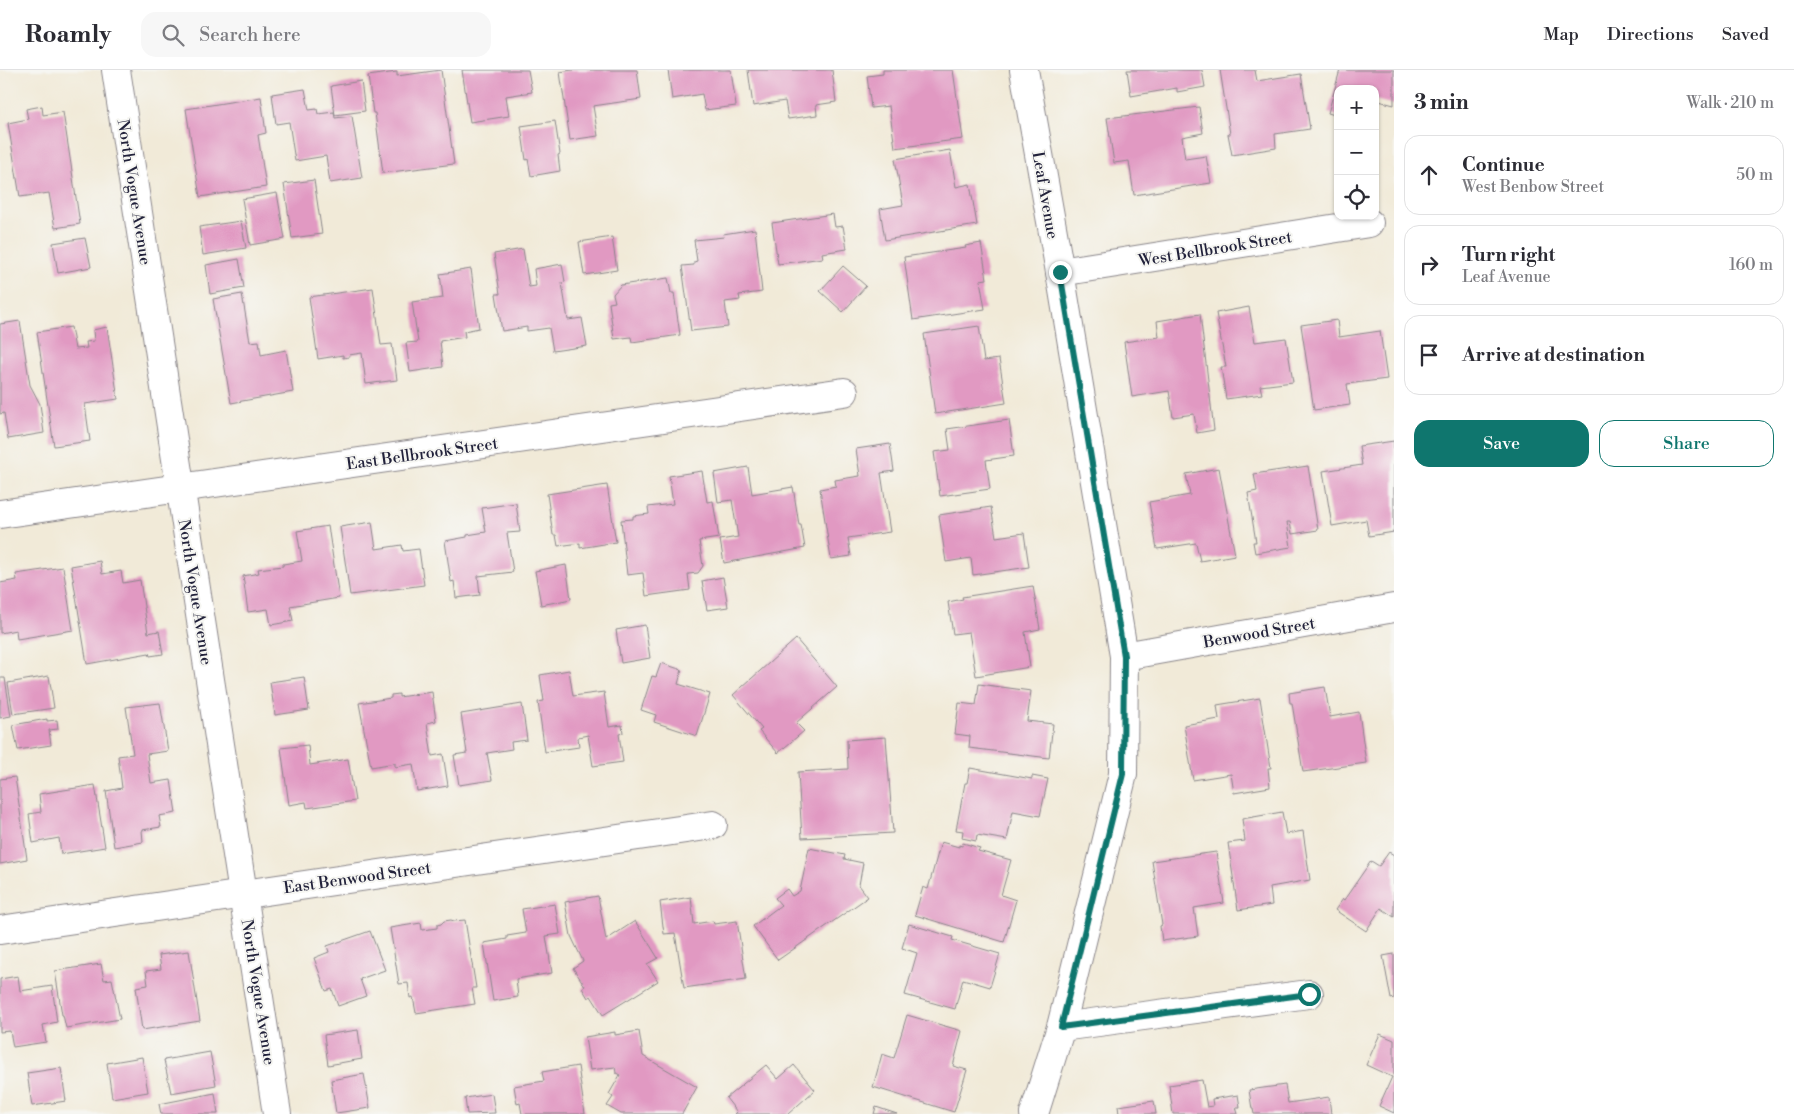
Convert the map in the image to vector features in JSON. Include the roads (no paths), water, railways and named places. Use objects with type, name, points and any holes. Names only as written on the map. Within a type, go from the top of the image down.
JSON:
[{"type":"street","name":"North Vogue Avenue","points":[[116,70],[277,1114]]},
{"type":"street","name":"Leaf Avenue","points":[[1024,70],[1060,272],[1124,656],[1123,774],[1061,1027],[1034,1114]]},
{"type":"street","name":"West Bellbrook Street","points":[[1060,272],[1369,223]]},
{"type":"street","name":"East Bellbrook Street","points":[[0,514],[844,392]]},
{"type":"street","name":"Benwood Street","points":[[1124,656],[1394,608]]},
{"type":"street","name":"East Benwood Street","points":[[0,930],[713,825]]},
{"type":"street","points":[[1061,1027],[1309,994]]}]
